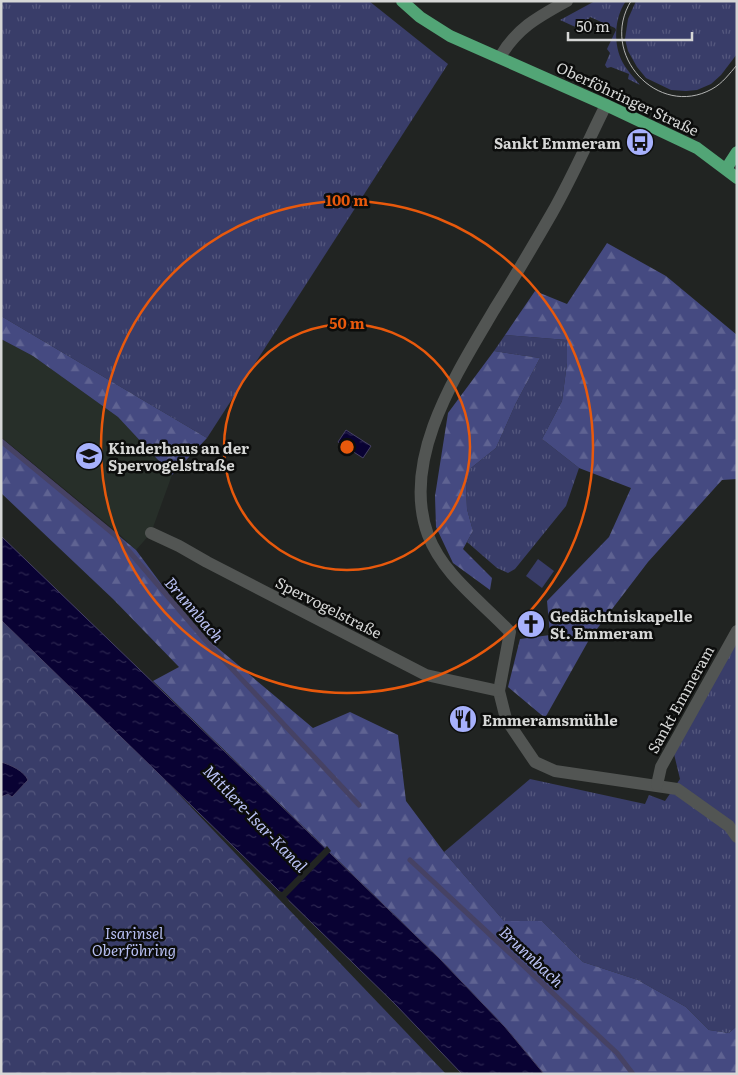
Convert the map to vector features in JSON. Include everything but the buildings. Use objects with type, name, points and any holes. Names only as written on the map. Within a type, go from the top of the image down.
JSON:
[{"type":"main road","name":"Oberföhringer Straße","points":[[402,1],[420,17],[450,36],[606,105],[697,148],[737,178]]},
{"type":"main road","points":[[726,169],[737,152]]},
{"type":"street","points":[[500,58],[509,42],[526,26],[567,1]]},
{"type":"street","points":[[606,105],[554,210],[443,402],[429,435],[422,470],[422,505],[428,534],[441,560],[457,579],[510,632],[499,691],[506,719],[535,762],[555,771],[677,789],[729,826],[737,837]]},
{"type":"street","name":"Spervogelstraße","points":[[151,534],[180,546],[206,562],[426,676],[499,691]]},
{"type":"street","name":"Sankt Emmeram","points":[[657,785],[661,767],[737,631]]},
{"type":"shaded area","name":"Kinderhaus an der Spervogelstraße","points":[[1,339],[33,356],[118,417],[172,475],[151,533],[136,550],[1,437]]},
{"type":"green space","points":[[1,1],[369,1],[448,64],[207,438],[1,316]]},
{"type":"green space","points":[[595,1],[626,1],[619,15],[616,40],[623,63],[640,85],[628,79],[629,74],[611,67],[607,68],[605,65],[610,53],[607,49],[616,30],[615,28],[590,17],[582,30],[560,20]]},
{"type":"green space","points":[[636,1],[737,1],[737,54],[721,75],[711,84],[697,90],[671,90],[646,78],[628,51],[625,39],[628,19]]},
{"type":"green space","points":[[607,243],[666,276],[737,335],[737,479],[722,480],[648,562],[590,638],[545,718],[508,687],[520,639],[550,635],[547,601],[609,537],[631,488],[579,468],[542,439],[562,401],[567,363],[567,340],[505,335],[535,291],[567,304]]},
{"type":"green space","points":[[1,316],[207,438],[172,475],[118,417],[33,356],[1,339]]},
{"type":"green space","points":[[505,335],[567,340],[567,363],[562,401],[542,439],[579,468],[566,506],[515,569],[508,573],[497,568],[467,542],[473,531],[467,509],[466,485],[471,468],[496,448],[516,403],[540,358],[494,351]]},
{"type":"green space","points":[[494,351],[540,358],[516,403],[496,448],[471,468],[466,485],[467,509],[473,531],[463,549],[492,578],[490,590],[453,563],[436,527],[435,496],[448,413]]},
{"type":"green space","points":[[1,438],[136,550],[194,628],[313,728],[350,712],[398,735],[406,801],[444,852],[504,921],[542,921],[583,962],[638,980],[686,1007],[709,1030],[729,1033],[737,1026],[737,1074],[544,1074],[505,1027],[440,959],[153,681],[179,667],[113,599],[1,493]]},
{"type":"green space","points":[[538,559],[554,571],[542,588],[526,576]]},
{"type":"green space","name":"Isarinsel Oberföhring","points":[[1,615],[62,672],[446,1074],[1,1074]]},
{"type":"green space","points":[[737,641],[737,1026],[729,1033],[709,1030],[686,1007],[638,980],[583,962],[542,921],[504,921],[444,852],[530,779],[645,804],[649,795],[665,801],[680,779],[674,754]]},
{"type":"water","points":[[346,430],[371,446],[363,458],[338,442]]},
{"type":"water","name":"Mittlere-Isar-Kanal","points":[[1,536],[440,959],[505,1027],[544,1074],[462,1074],[395,1004],[1,620]]},
{"type":"water","points":[[1,762],[17,769],[28,780],[12,797],[8,794],[1,797]]},
{"type":"pier","points":[[327,846],[331,851],[286,897],[289,900],[287,902],[277,893],[279,891],[282,892]]},
{"type":"waterway","name":"Brunnbach","points":[[1,441],[116,536],[206,641],[359,805]]},
{"type":"waterway","name":"Brunnbach","points":[[410,860],[617,1053],[633,1074]]},
{"type":"tram line","points":[[631,1],[623,21],[622,41],[628,60],[639,76],[654,88],[672,95],[692,96],[716,87],[737,65]]},
{"type":"place","name":"Sankt Emmeram","points":[[640,142]]},
{"type":"place","name":"Kinderhaus an der Spervogelstraße","points":[[89,456]]},
{"type":"place","name":"Gedächtniskapelle St. Emmeram","points":[[531,624]]},
{"type":"place","name":"Emmeramsmühle","points":[[463,719]]}]
